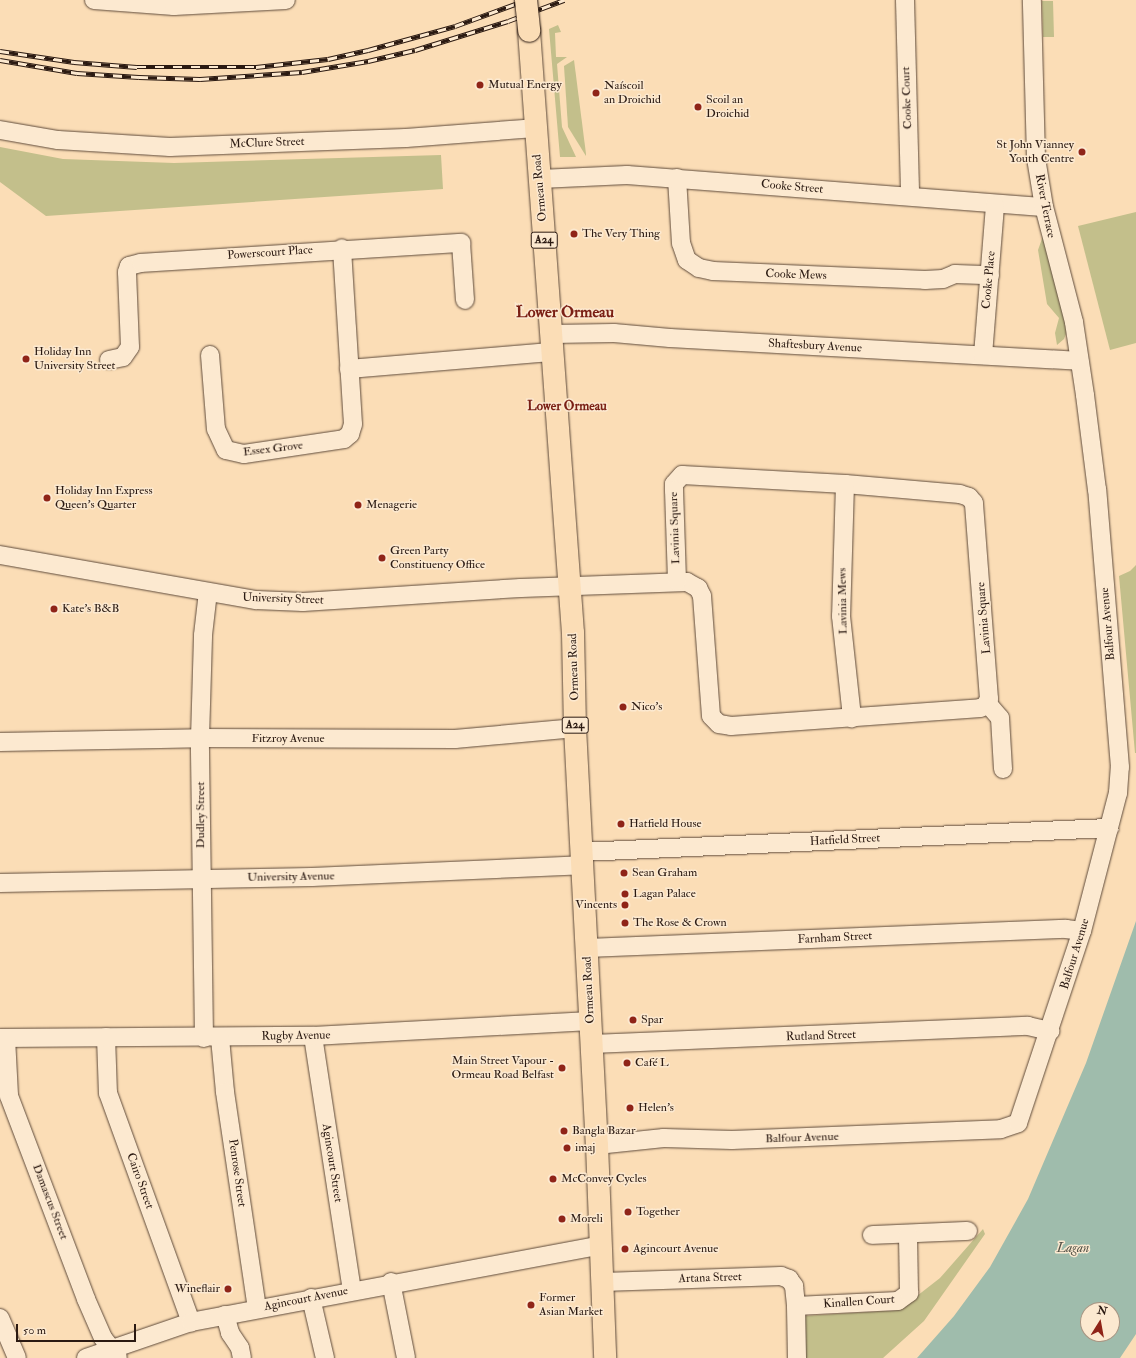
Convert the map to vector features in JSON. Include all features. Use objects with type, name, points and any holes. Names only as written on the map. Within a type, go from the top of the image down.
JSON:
[{"type":"main road","name":"Ormeau Road","points":[[526,0],[552,343],[568,585],[573,633],[575,728],[597,1144],[605,1358]]},
{"type":"street","points":[[94,0],[174,6],[286,0]]},
{"type":"street","name":"Cooke Court","points":[[905,0],[910,196]]},
{"type":"street","name":"River Terrace","points":[[1032,0],[1036,158],[1044,207],[1074,322],[1079,360]]},
{"type":"street","name":"McClure Street","points":[[0,130],[58,140],[170,147],[406,138],[535,128]]},
{"type":"street","name":"Cooke Street","points":[[540,178],[602,175],[677,178],[910,196],[995,205],[1044,207]]},
{"type":"street","name":"Cooke Mews","points":[[677,178],[680,243],[687,260],[699,268],[713,271],[925,280],[943,279],[955,274],[990,275]]},
{"type":"street","name":"Cooke Place","points":[[983,355],[995,205]]},
{"type":"street","name":"Powerscourt Place","points":[[109,360],[124,357],[130,347],[127,281],[130,266],[141,263],[342,248],[461,243],[465,300]]},
{"type":"street","name":"Essex Grove","points":[[210,355],[216,429],[220,444],[233,453],[244,454],[344,439],[350,434],[353,424],[342,248]]},
{"type":"street","name":"Shaftesbury Avenue","points":[[552,343],[614,333],[670,338],[1079,360]]},
{"type":"street","points":[[349,369],[552,343]]},
{"type":"street","name":"Balfour Avenue","points":[[597,1144],[664,1138],[732,1140],[1001,1129],[1018,1122],[1050,1031],[1082,931],[1118,793],[1120,767],[1097,490],[1079,360]]},
{"type":"street","name":"Lavinia Square","points":[[568,585],[677,581],[694,584],[702,596],[711,716],[714,722],[730,726],[852,718],[980,708],[988,703],[990,693],[974,503],[969,497],[960,494],[845,484],[682,475],[674,484],[677,581]]},
{"type":"street","name":"Lavinia Mews","points":[[845,484],[841,616],[852,718]]},
{"type":"street","name":"University Street","points":[[0,555],[256,600],[303,602],[568,585]]},
{"type":"street","name":"Dudley Street","points":[[208,592],[203,635],[200,738],[201,880],[212,1038]]},
{"type":"street","points":[[988,703],[1000,718],[1003,769]]},
{"type":"street","name":"Fitzroy Avenue","points":[[0,742],[200,738],[455,739],[575,728]]},
{"type":"street","name":"Hatfield Street","points":[[582,858],[1109,828]]},
{"type":"street","name":"University Avenue","points":[[0,883],[386,875],[582,858]]},
{"type":"street","name":"Farnham Street","points":[[587,948],[1059,929],[1082,931]]},
{"type":"street","name":"Rugby Avenue","points":[[3,1038],[212,1038],[313,1036],[591,1021]]},
{"type":"street","name":"Rutland Street","points":[[592,1044],[1028,1026],[1050,1031]]},
{"type":"street","name":"Agincourt Street","points":[[313,1036],[352,1290]]},
{"type":"street","name":"Cairo Street","points":[[106,1037],[108,1093],[191,1322]]},
{"type":"street","name":"Damascus Street","points":[[3,1038],[10,1096],[86,1299],[103,1338],[115,1354]]},
{"type":"street","name":"Penrose Street","points":[[212,1038],[225,1092],[257,1308]]},
{"type":"street","points":[[872,1235],[968,1231]]},
{"type":"street","name":"Kinallen Court","points":[[796,1306],[898,1301],[909,1293],[908,1234]]},
{"type":"street","name":"Agincourt Avenue","points":[[86,1358],[115,1354],[191,1322],[391,1282],[601,1245]]},
{"type":"street","name":"Artana Street","points":[[603,1282],[781,1276],[789,1279],[794,1286],[796,1306],[796,1358]]},
{"type":"street","points":[[391,1282],[406,1358]]},
{"type":"street","points":[[311,1298],[325,1358]]},
{"type":"street","points":[[225,1315],[230,1333],[240,1348],[242,1358]]},
{"type":"street","points":[[0,1318],[17,1358]]},
{"type":"shaded area","points":[[1042,1],[1053,1],[1054,37],[1043,37]]},
{"type":"shaded area","points":[[558,25],[561,32],[555,33],[556,57],[567,57],[557,64],[562,127],[576,157],[560,157],[549,29]]},
{"type":"shaded area","points":[[574,60],[586,156],[568,127],[564,66]]},
{"type":"shaded area","points":[[0,147],[63,159],[174,163],[441,155],[443,189],[46,216],[0,182]]},
{"type":"shaded area","points":[[1136,212],[1136,343],[1110,350],[1078,226]]},
{"type":"shaded area","points":[[1043,236],[1068,329],[1064,339],[1057,345],[1055,333],[1059,318],[1047,304],[1038,250]]},
{"type":"shaded area","points":[[1136,565],[1135,753],[1119,576],[1130,571]]},
{"type":"shaded area","points":[[983,1229],[985,1234],[924,1321],[883,1358],[806,1358],[803,1316],[899,1310],[940,1278]]},
{"type":"water","name":"Lagan","points":[[1136,921],[1136,1334],[1120,1358],[917,1358],[954,1316],[990,1267],[1028,1199],[1086,1063]]},
{"type":"railway","points":[[0,51],[74,62],[137,67],[256,67],[328,59],[368,50],[455,26],[526,0]]},
{"type":"railway","points":[[0,60],[77,73],[139,77],[200,79],[302,72],[368,61],[415,50],[508,21],[564,0]]},
{"type":"place","name":"Mutual Energy","points":[[480,85]]},
{"type":"place","name":"Naíscoil an Droichid","points":[[596,93]]},
{"type":"place","name":"Scoil an Droichid","points":[[698,107]]},
{"type":"place","name":"St John Vianney Youth Centre","points":[[1082,152]]},
{"type":"place","name":"The Very Thing","points":[[574,234]]},
{"type":"place","name":"Holiday Inn University Street","points":[[26,359]]},
{"type":"place","name":"Holiday Inn Express Queen's Quarter","points":[[47,498]]},
{"type":"place","name":"Menagerie","points":[[358,505]]},
{"type":"place","name":"Green Party Constituency Office","points":[[382,558]]},
{"type":"place","name":"Kate's B&B","points":[[54,609]]},
{"type":"place","name":"Nico’s","points":[[623,707]]},
{"type":"place","name":"Hatfield House","points":[[621,824]]},
{"type":"place","name":"Sean Graham","points":[[624,873]]},
{"type":"place","name":"Lagan Palace","points":[[625,894]]},
{"type":"place","name":"Vincents","points":[[625,905]]},
{"type":"place","name":"The Rose & Crown","points":[[625,923]]},
{"type":"place","name":"Spar","points":[[633,1020]]},
{"type":"place","name":"Café L","points":[[627,1063]]},
{"type":"place","name":"Main Street Vapour - Ormeau Road Belfast","points":[[562,1068]]},
{"type":"place","name":"Helen's","points":[[630,1108]]},
{"type":"place","name":"Bangla Bazar","points":[[564,1131]]},
{"type":"place","name":"imaj","points":[[567,1148]]},
{"type":"place","name":"McConvey Cycles","points":[[553,1179]]},
{"type":"place","name":"Together","points":[[628,1212]]},
{"type":"place","name":"Moreli","points":[[562,1219]]},
{"type":"place","name":"Agincourt Avenue","points":[[625,1249]]},
{"type":"place","name":"Wineflair","points":[[228,1289]]},
{"type":"place","name":"Former Asian Market","points":[[531,1305]]},
{"type":"district","name":"Lower Ormeau","points":[[565,312]]},
{"type":"district","name":"Lower Ormeau","points":[[567,406]]}]
